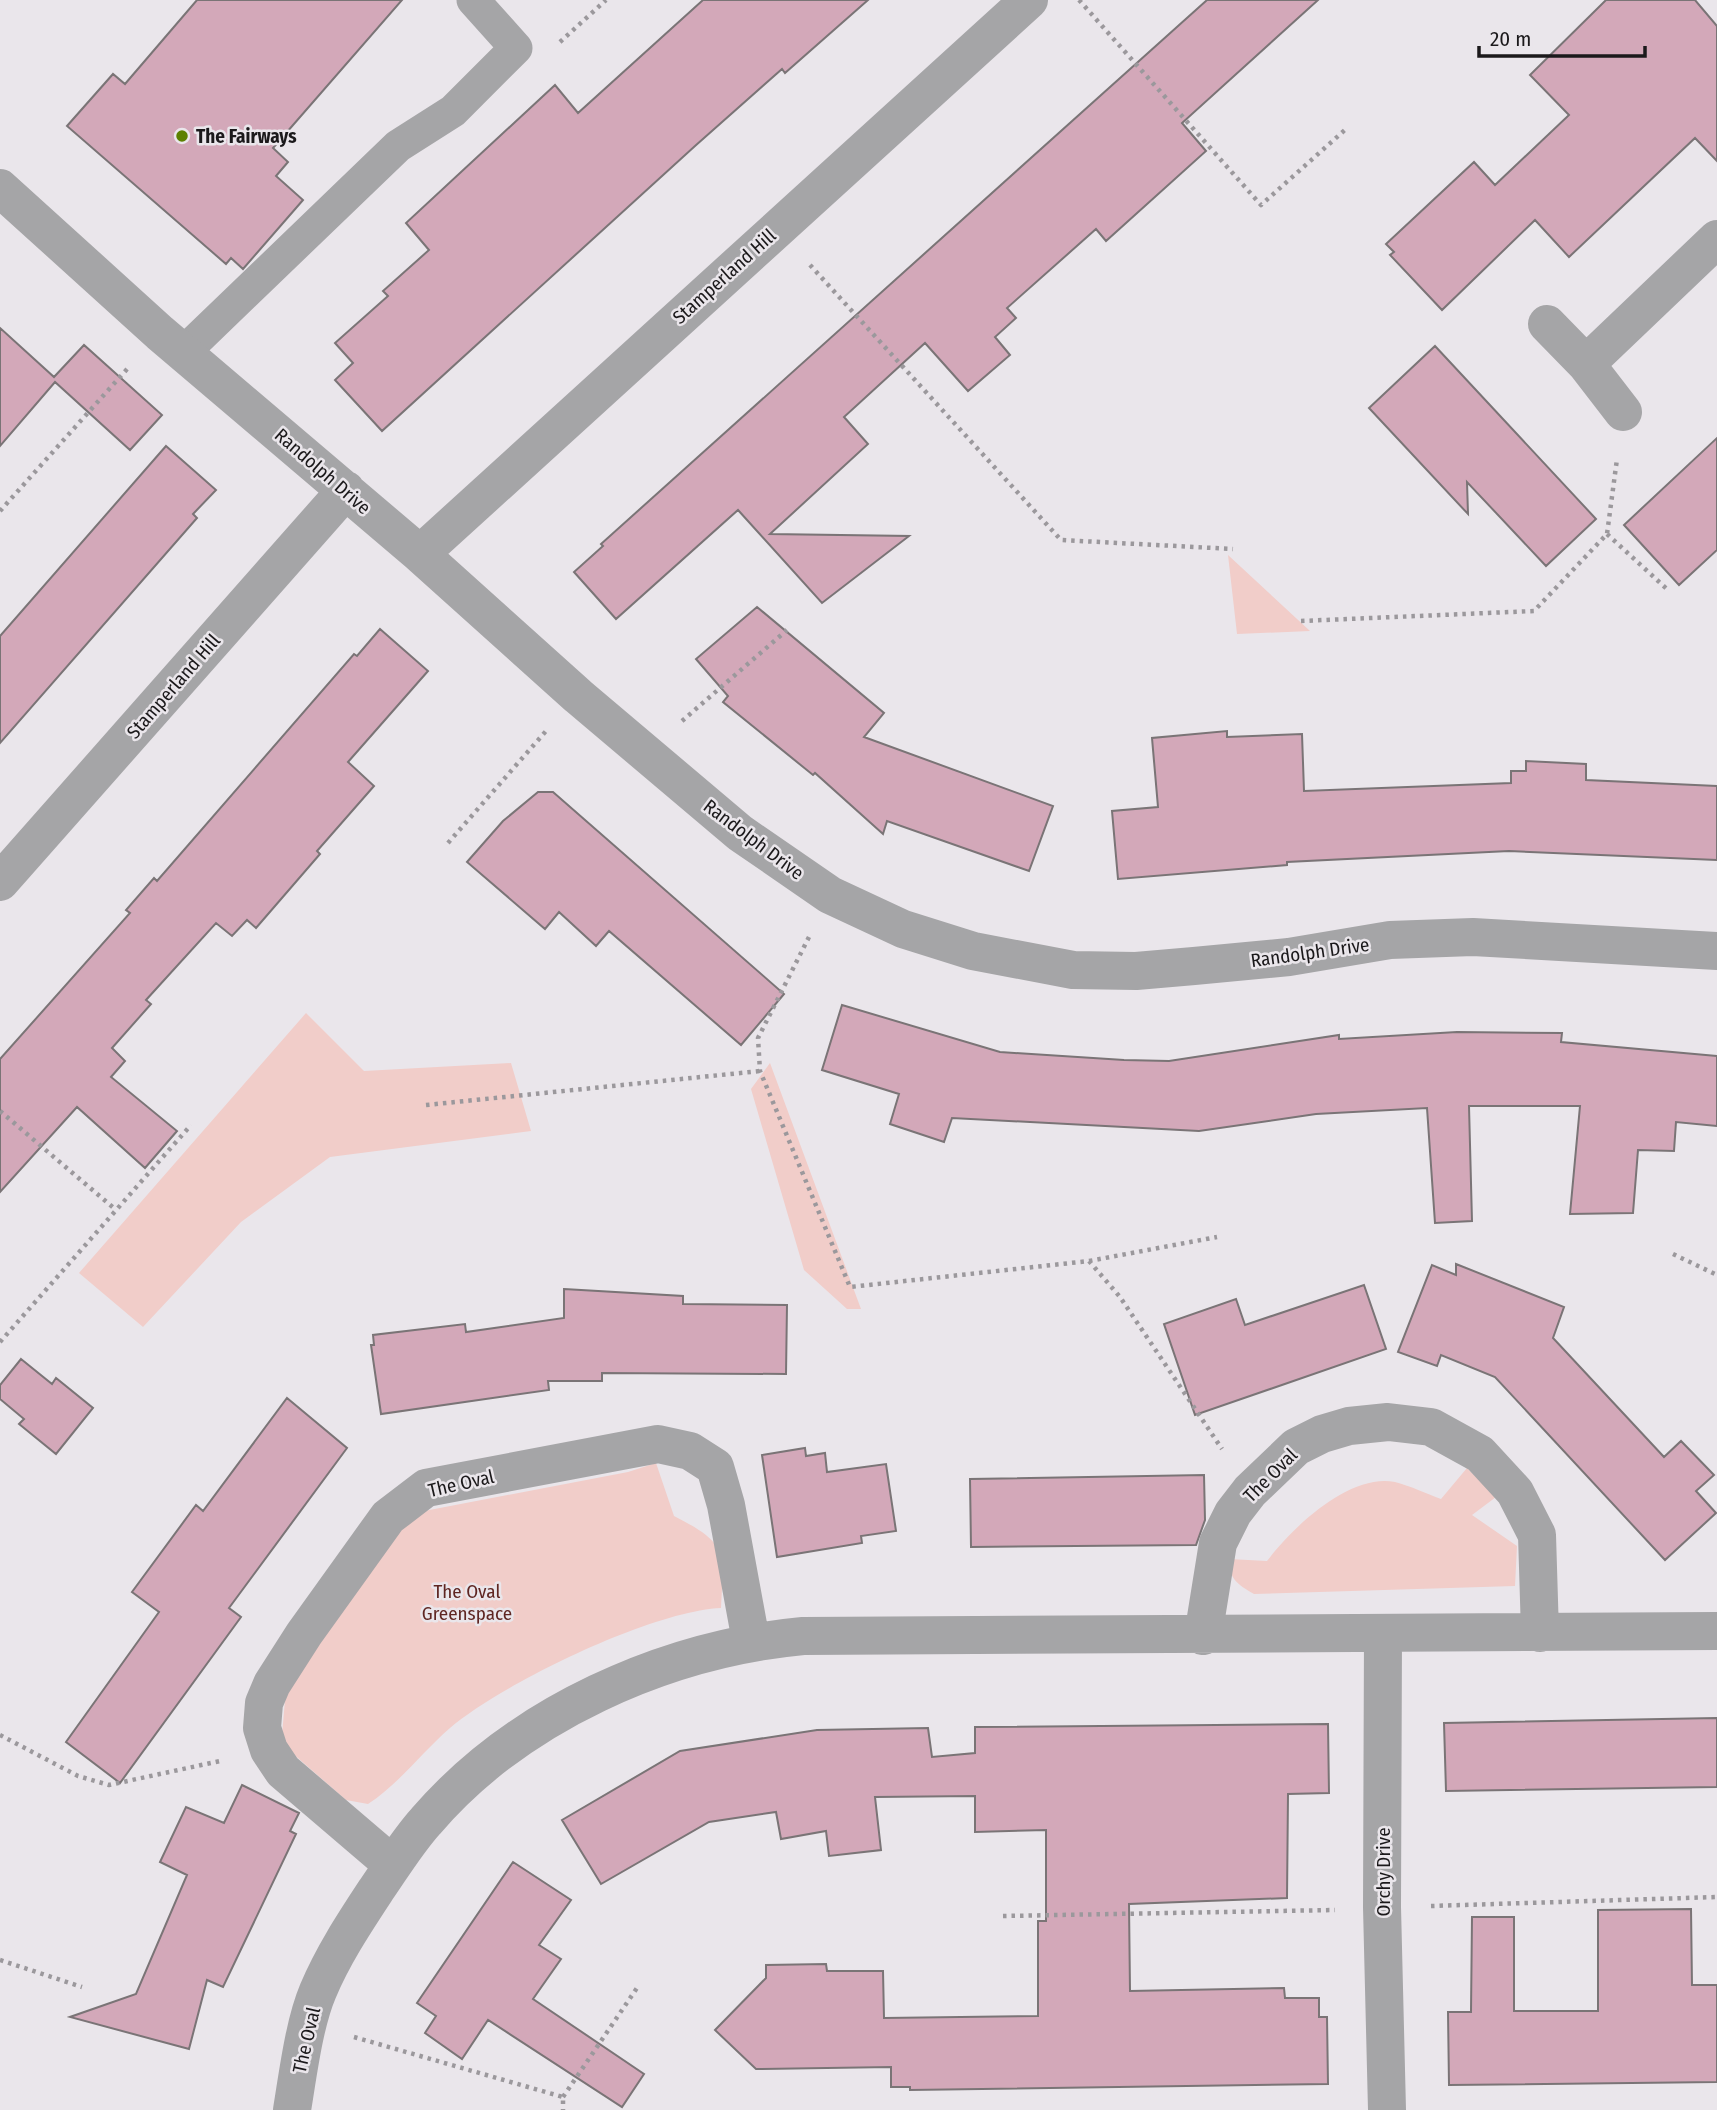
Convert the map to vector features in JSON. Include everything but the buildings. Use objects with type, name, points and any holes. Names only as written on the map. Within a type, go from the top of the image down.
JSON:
[{"type":"street","name":"Stamperland Hill","points":[[420,555],[777,227],[1011,6]]},
{"type":"street","name":"Randolph Drive","points":[[0,188],[172,342],[346,490],[578,696],[740,833],[830,895],[903,929],[973,951],[1073,970],[1136,971],[1194,967],[1289,957],[1390,940],[1473,937],[1717,951]]},
{"type":"street","points":[[1586,364],[1717,239]]},
{"type":"street","points":[[1547,324],[1586,364],[1623,412]]},
{"type":"street","name":"Stamperland Hill","points":[[0,882],[346,490]]},
{"type":"street","name":"The Oval","points":[[1203,1636],[1218,1543],[1233,1513],[1250,1491],[1296,1447],[1322,1434],[1349,1426],[1388,1422],[1431,1427],[1480,1454],[1515,1492],[1537,1535],[1541,1633]]},
{"type":"street","name":"The Oval","points":[[393,1865],[283,1771],[269,1750],[262,1728],[264,1703],[272,1684],[304,1634],[388,1517],[426,1488],[658,1444],[690,1451],[715,1467],[726,1504],[751,1641]]},
{"type":"street","name":"The Oval","points":[[292,2110],[317,1993],[350,1928],[426,1820],[502,1749],[545,1721],[591,1697],[656,1670],[751,1641],[803,1636],[1203,1636],[1717,1630]]},
{"type":"street","name":"Orchy Drive","points":[[1383,1634],[1382,1908],[1387,2110]]},
{"type":"lane","points":[[172,342],[398,146],[453,111],[516,48],[473,0]]},
{"type":"path","points":[[1079,0],[1261,205],[1346,129]]},
{"type":"path","points":[[777,227],[1061,540],[1234,548]]},
{"type":"path","points":[[0,511],[172,342]]},
{"type":"path","points":[[1300,621],[1534,611],[1607,534],[1623,412]]},
{"type":"path","points":[[1607,534],[1669,591]]},
{"type":"path","points":[[645,752],[787,630]]},
{"type":"path","points":[[448,843],[578,696]]},
{"type":"path","points":[[830,895],[758,1038],[760,1071],[850,1287],[1089,1261],[1217,1237]]},
{"type":"path","points":[[426,1105],[760,1071]]},
{"type":"path","points":[[0,1111],[116,1210]]},
{"type":"path","points":[[0,1342],[191,1125]]},
{"type":"path","points":[[1673,1254],[1717,1275]]},
{"type":"path","points":[[1089,1261],[1120,1297],[1250,1491]]},
{"type":"path","points":[[0,1735],[78,1776],[109,1785],[269,1750]]},
{"type":"path","points":[[1003,1916],[1312,1912],[1717,1897]]},
{"type":"path","points":[[0,1960],[82,1987]]},
{"type":"path","points":[[563,2110],[563,2097],[639,1985]]},
{"type":"path","points":[[309,2024],[563,2097]]},
{"type":"green space","points":[[1228,555],[1310,631],[1237,634]]},
{"type":"green space","points":[[306,1013],[364,1071],[511,1063],[531,1131],[330,1157],[241,1222],[143,1327],[79,1273]]},
{"type":"green space","points":[[770,1063],[861,1309],[847,1309],[804,1270],[751,1089]]},
{"type":"green space","name":"The Oval Greenspace","points":[[656,1463],[674,1516],[704,1534],[718,1550],[722,1573],[721,1608],[692,1612],[619,1635],[541,1671],[474,1710],[450,1728],[390,1787],[368,1804],[346,1800],[291,1752],[282,1735],[285,1700],[292,1678],[391,1538],[419,1512],[628,1472]]},
{"type":"green space","points":[[1467,1468],[1496,1497],[1472,1515],[1517,1546],[1515,1586],[1254,1594],[1232,1576],[1229,1559],[1267,1561],[1306,1519],[1341,1494],[1377,1481],[1395,1482],[1441,1499]]},
{"type":"place","name":"The Fairways","points":[[182,136]]}]
